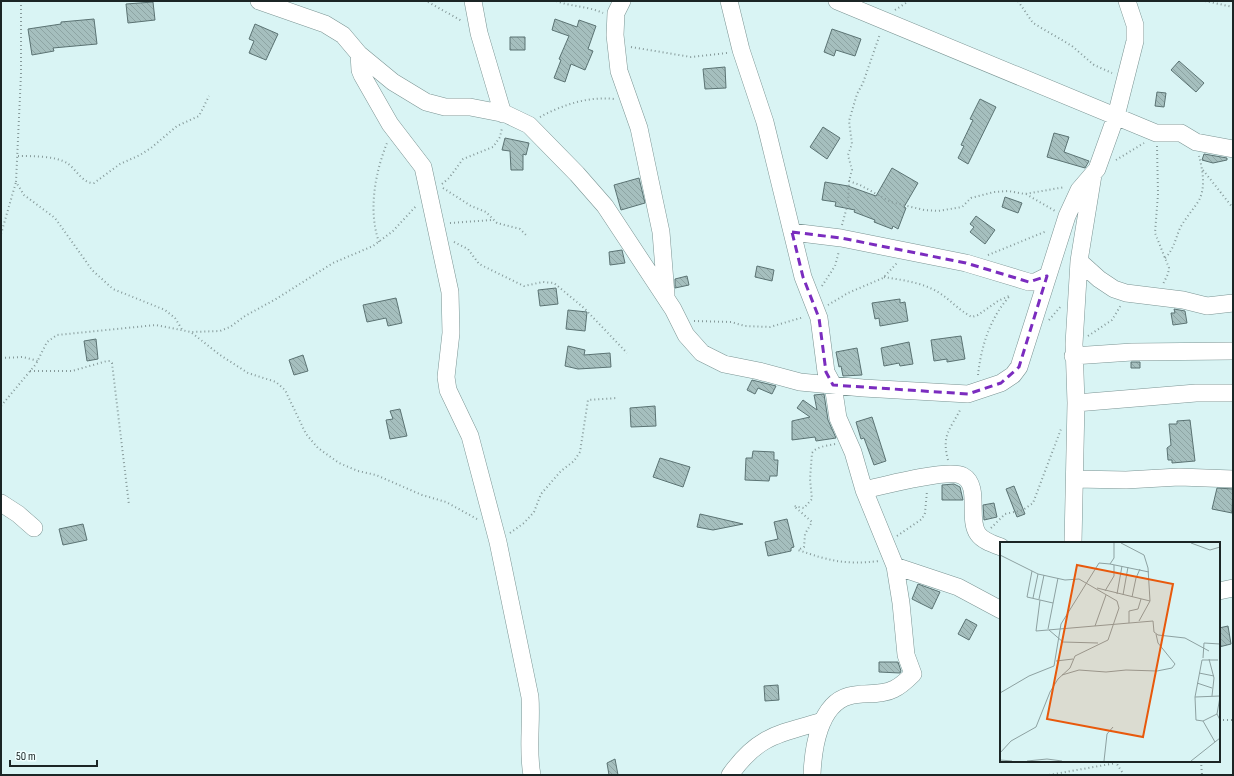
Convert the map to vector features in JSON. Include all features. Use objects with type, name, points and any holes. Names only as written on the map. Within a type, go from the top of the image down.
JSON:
[{"type":"street","points":[[259,1],[324,24],[343,35],[359,54],[393,82],[426,102],[445,107],[470,107],[504,114],[529,125],[577,174],[605,206],[670,304],[686,335],[702,353],[724,364],[800,382],[972,393],[1001,383],[1013,375],[1019,367],[1067,216],[1079,190],[1095,172]]},
{"type":"street","points":[[473,1],[480,33],[504,114]]},
{"type":"street","points":[[622,1],[616,18],[616,47],[619,71],[639,128],[661,232],[670,304]]},
{"type":"street","points":[[729,1],[740,50],[765,122],[803,277],[817,313],[826,372],[833,385],[838,418],[848,442],[864,490],[887,541],[895,563],[902,603],[906,655],[914,674],[894,690],[859,694],[837,701],[823,722],[814,750],[812,775]]},
{"type":"street","points":[[837,1],[1156,133],[1181,133],[1196,142],[1233,149]]},
{"type":"street","points":[[1073,542],[1076,403],[1073,350],[1079,261],[1095,172],[1116,116],[1135,41],[1134,25],[1127,1]]},
{"type":"street","points":[[359,54],[360,70],[390,124],[423,168],[429,193],[450,292],[451,333],[446,377],[452,400],[470,436],[495,535],[530,697],[532,721],[529,762],[532,775]]},
{"type":"street","points":[[792,232],[841,238],[966,263],[1029,282],[1035,282],[1047,276]]},
{"type":"street","points":[[1079,261],[1099,279],[1114,289],[1126,293],[1183,300],[1206,306],[1233,303]]},
{"type":"street","points":[[1073,350],[1132,352],[1233,351]]},
{"type":"street","points":[[1076,403],[1196,392],[1233,393]]},
{"type":"street","points":[[864,490],[933,476],[954,474],[962,476],[968,480],[973,500],[974,522],[977,533],[986,541],[1000,547]]},
{"type":"street","points":[[1075,479],[1126,480],[1179,477],[1233,478]]},
{"type":"street","points":[[1,503],[18,514],[34,528]]},
{"type":"street","points":[[895,563],[958,587],[1000,609]]},
{"type":"street","points":[[1220,591],[1233,588]]},
{"type":"street","points":[[730,775],[753,749],[765,740],[780,734],[823,722]]},
{"type":"path","points":[[1,234],[16,182],[18,156],[21,1]]},
{"type":"path","points":[[556,1],[568,6],[594,9],[616,18]]},
{"type":"path","points":[[1018,1],[1033,23],[1072,46],[1094,65],[1108,72],[1125,76]]},
{"type":"path","points":[[1205,1],[1233,7]]},
{"type":"path","points":[[428,2],[458,18],[480,33]]},
{"type":"path","points":[[817,313],[820,291],[835,266],[839,255],[841,229],[848,203],[849,181],[852,170],[848,155],[852,144],[849,121],[857,94],[863,83],[884,21]]},
{"type":"path","points":[[616,47],[622,45],[691,57],[713,56],[740,50]]},
{"type":"path","points":[[18,156],[40,156],[67,163],[90,184],[94,183],[120,164],[151,148],[177,126],[199,116],[209,96]]},
{"type":"path","points":[[529,125],[542,116],[567,105],[592,100],[618,99],[632,109]]},
{"type":"path","points":[[492,220],[486,212],[471,206],[438,186],[449,178],[463,159],[493,147],[500,137],[504,114]]},
{"type":"path","points":[[379,242],[374,228],[374,198],[382,155],[389,137],[390,124]]},
{"type":"path","points":[[1095,172],[1122,157],[1156,133]]},
{"type":"path","points":[[1156,133],[1158,194],[1155,233],[1169,268],[1168,274],[1156,296]]},
{"type":"path","points":[[1165,258],[1176,243],[1185,220],[1199,201],[1203,185],[1202,169],[1196,142]]},
{"type":"path","points":[[1202,169],[1233,208]]},
{"type":"path","points":[[849,181],[860,185],[891,202],[924,210],[938,211],[962,207],[971,198],[994,192],[1008,191],[1025,194],[1067,216],[1058,226],[1044,233],[966,263]]},
{"type":"path","points":[[16,182],[24,195],[55,218],[92,270],[113,289],[165,310],[175,318],[183,331]]},
{"type":"path","points":[[1025,194],[1067,186]]},
{"type":"path","points":[[1,406],[20,385],[38,361],[47,342],[57,335],[156,325],[191,332],[220,331],[230,327],[245,316],[276,299],[334,263],[379,242],[393,231],[429,193]]},
{"type":"path","points":[[437,232],[492,220],[520,229],[528,237]]},
{"type":"path","points":[[437,232],[468,249],[479,264],[524,286],[543,282],[554,283],[584,308],[627,353]]},
{"type":"path","points":[[670,304],[689,320],[731,322],[745,326],[770,327],[817,313],[848,293],[884,277],[908,252]]},
{"type":"path","points":[[884,277],[912,281],[936,290],[960,310],[972,317],[978,315],[998,301],[1011,296]]},
{"type":"path","points":[[954,474],[945,451],[946,436],[972,393],[990,327],[996,314],[1011,296],[1029,282]]},
{"type":"path","points":[[1073,350],[1112,320],[1119,310],[1126,293]]},
{"type":"path","points":[[1044,324],[1055,314],[1063,300]]},
{"type":"path","points":[[191,332],[220,355],[248,372],[276,382],[286,390],[306,434],[318,448],[339,463],[358,471],[376,475],[422,495],[446,502],[495,535],[524,523],[534,512],[542,494],[561,471],[574,461],[580,452],[588,400],[617,398]]},
{"type":"path","points":[[1,358],[23,356],[38,361]]},
{"type":"path","points":[[29,371],[72,371],[107,361],[112,363],[129,505]]},
{"type":"path","points":[[980,536],[993,527],[1005,514],[1023,510],[1033,503],[1063,424]]},
{"type":"path","points":[[848,442],[824,446],[814,450],[812,453],[810,479],[812,499],[804,508],[794,506],[812,522],[805,534],[804,546],[798,550],[838,562],[855,564],[895,563]]},
{"type":"path","points":[[887,541],[922,519],[925,513],[928,486],[933,476]]},
{"type":"path","points":[[1220,720],[1233,720]]},
{"type":"path","points":[[1049,775],[1116,762],[1124,775]]},
{"type":"path","points":[[1201,762],[1202,775]]},
{"type":"highlighted area","points":[[792,232],[841,238],[966,263],[1029,282],[1047,276],[1019,367],[1001,383],[968,394],[833,385],[826,372],[819,318],[803,277]]},
{"type":"building","points":[[153,2],[155,20],[128,23],[126,4]]},
{"type":"building","points":[[94,19],[97,44],[53,48],[54,51],[32,55],[28,29],[61,24],[61,22]]},
{"type":"building","points":[[555,19],[577,27],[579,20],[596,26],[588,49],[593,51],[585,70],[571,64],[565,82],[554,78],[561,60],[559,59],[569,36],[552,30]]},
{"type":"building","points":[[255,24],[278,34],[266,60],[249,53],[254,41],[249,39]]},
{"type":"building","points":[[832,29],[861,39],[855,56],[836,50],[834,56],[824,52]]},
{"type":"building","points":[[510,37],[525,37],[525,50],[510,50]]},
{"type":"building","points":[[1179,61],[1204,83],[1196,92],[1171,70]]},
{"type":"building","points":[[725,67],[726,88],[705,89],[703,69]]},
{"type":"building","points":[[1157,92],[1166,93],[1164,107],[1155,106]]},
{"type":"building","points":[[980,99],[996,107],[968,164],[958,158],[964,146],[961,145],[973,120],[970,119]]},
{"type":"building","points":[[823,127],[840,138],[827,159],[810,147]]},
{"type":"building","points":[[1054,133],[1069,137],[1064,152],[1089,161],[1085,168],[1047,157]]},
{"type":"building","points":[[505,138],[529,143],[526,155],[523,154],[523,170],[511,170],[510,151],[502,150]]},
{"type":"building","points":[[1204,154],[1227,158],[1227,160],[1213,163],[1202,160]]},
{"type":"building","points":[[892,168],[918,183],[904,207],[906,208],[898,229],[893,226],[892,229],[874,222],[875,220],[854,212],[855,210],[835,206],[836,202],[822,200],[825,182],[848,186],[876,196]]},
{"type":"building","points":[[639,178],[645,203],[621,210],[614,185]]},
{"type":"building","points":[[1005,197],[1022,203],[1018,213],[1002,207]]},
{"type":"building","points":[[976,216],[995,230],[985,244],[970,232],[974,227],[970,224]]},
{"type":"building","points":[[622,250],[625,263],[610,265],[609,252]]},
{"type":"building","points":[[757,266],[774,270],[772,281],[755,277]]},
{"type":"building","points":[[687,276],[689,285],[675,288],[675,279]]},
{"type":"building","points":[[556,288],[558,304],[540,306],[538,290]]},
{"type":"building","points":[[396,298],[402,323],[388,326],[386,318],[367,322],[363,305]]},
{"type":"building","points":[[900,299],[900,303],[905,302],[908,321],[880,326],[879,318],[875,319],[872,303]]},
{"type":"building","points":[[1174,309],[1185,311],[1187,323],[1173,325],[1171,313],[1175,313]]},
{"type":"building","points":[[568,310],[587,312],[585,331],[566,329]]},
{"type":"building","points":[[961,336],[965,359],[947,362],[947,359],[934,361],[931,340]]},
{"type":"building","points":[[96,339],[98,359],[87,361],[84,341]]},
{"type":"building","points":[[909,342],[913,364],[900,366],[899,363],[884,366],[881,348]]},
{"type":"building","points":[[568,346],[585,350],[584,355],[610,353],[611,367],[578,369],[565,366]]},
{"type":"building","points":[[857,348],[862,375],[843,376],[841,366],[839,367],[836,352]]},
{"type":"building","points":[[303,355],[308,371],[294,375],[289,360]]},
{"type":"building","points":[[1131,362],[1140,362],[1140,368],[1131,368]]},
{"type":"building","points":[[752,380],[776,386],[772,394],[758,388],[755,394],[747,390]]},
{"type":"building","points":[[824,394],[828,420],[836,438],[816,441],[815,437],[792,440],[792,421],[810,417],[797,408],[803,400],[817,410],[814,395]]},
{"type":"building","points":[[655,406],[656,426],[631,427],[630,408]]},
{"type":"building","points":[[400,409],[407,436],[390,439],[386,420],[393,419],[390,411]]},
{"type":"building","points":[[872,417],[886,461],[874,465],[864,438],[861,439],[856,422]]},
{"type":"building","points":[[1190,420],[1195,461],[1172,463],[1172,460],[1168,460],[1167,448],[1171,445],[1169,424],[1177,424],[1177,421]]},
{"type":"building","points":[[753,451],[774,452],[774,460],[778,460],[777,476],[770,476],[769,481],[745,480],[746,458],[752,458]]},
{"type":"building","points":[[660,458],[690,467],[683,487],[653,477]]},
{"type":"building","points":[[954,484],[960,487],[963,500],[942,500],[942,485]]},
{"type":"building","points":[[1014,486],[1025,514],[1017,517],[1006,489]]},
{"type":"building","points":[[1217,488],[1233,489],[1232,513],[1212,509]]},
{"type":"building","points":[[994,503],[997,517],[984,520],[983,505]]},
{"type":"building","points":[[700,514],[743,524],[713,530],[697,527]]},
{"type":"building","points":[[787,519],[794,547],[791,548],[791,551],[768,556],[765,542],[778,539],[774,522]]},
{"type":"building","points":[[83,524],[87,540],[63,545],[59,529]]},
{"type":"building","points":[[918,584],[940,592],[932,609],[912,599]]},
{"type":"building","points":[[966,619],[977,625],[969,640],[958,634]]},
{"type":"building","points":[[1228,626],[1231,644],[1220,647],[1220,628]]},
{"type":"building","points":[[879,662],[898,662],[901,671],[900,673],[879,672]]},
{"type":"building","points":[[778,685],[779,700],[765,701],[764,686]]},
{"type":"building","points":[[615,759],[618,775],[609,775],[607,763]]}]
